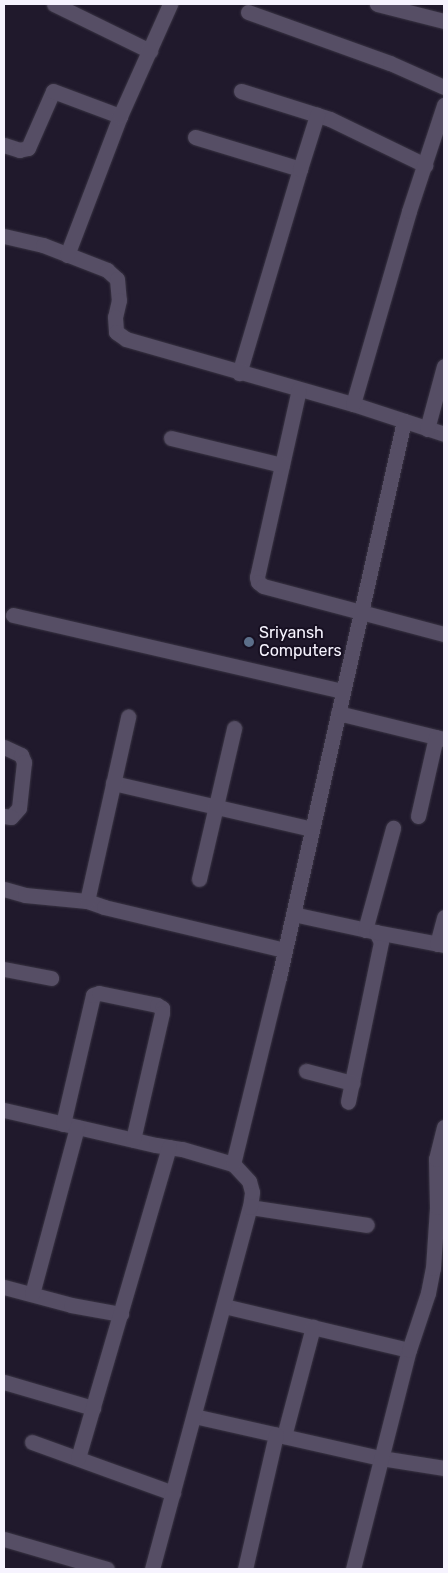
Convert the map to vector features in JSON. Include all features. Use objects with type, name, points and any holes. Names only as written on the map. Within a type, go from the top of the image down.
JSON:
[{"type":"street","points":[[54,4],[150,51]]},
{"type":"street","points":[[67,255],[120,116],[170,4]]},
{"type":"street","points":[[377,4],[427,10],[444,20]]},
{"type":"street","points":[[248,12],[390,63],[444,87]]},
{"type":"street","points":[[4,145],[19,150],[28,148],[53,91],[120,116]]},
{"type":"street","points":[[241,91],[330,119],[424,165]]},
{"type":"street","points":[[353,404],[409,211],[444,105]]},
{"type":"street","points":[[239,373],[317,115]]},
{"type":"street","points":[[195,137],[300,169]]},
{"type":"street","points":[[4,236],[43,245],[107,270],[117,279],[119,300],[115,317],[116,332],[126,339],[239,373],[353,404],[444,434]]},
{"type":"street","points":[[427,428],[444,366]]},
{"type":"street","points":[[300,389],[257,576],[258,582],[263,586],[444,634]]},
{"type":"street","points":[[233,1164],[285,950],[404,421]]},
{"type":"street","points":[[171,438],[282,465]]},
{"type":"street","points":[[13,615],[343,691]]},
{"type":"street","points":[[338,713],[440,738],[418,816]]},
{"type":"street","points":[[87,901],[128,717]]},
{"type":"street","points":[[199,879],[234,728]]},
{"type":"street","points":[[4,747],[21,755],[24,762],[18,808],[11,817],[4,816]]},
{"type":"street","points":[[113,783],[312,829]]},
{"type":"street","points":[[371,931],[393,828]]},
{"type":"street","points":[[4,890],[25,895],[87,901],[104,907],[285,950]]},
{"type":"street","points":[[293,914],[440,945],[444,917]]},
{"type":"street","points":[[348,1102],[381,942],[371,931]]},
{"type":"street","points":[[4,969],[50,978]]},
{"type":"street","points":[[32,1294],[70,1125],[93,995],[99,993],[157,1005],[162,1008],[134,1140]]},
{"type":"street","points":[[306,1071],[352,1083]]},
{"type":"street","points":[[4,1110],[169,1147],[233,1164],[249,1181],[252,1192],[250,1207],[152,1569]]},
{"type":"street","points":[[353,1569],[409,1350],[428,1293],[433,1268],[437,1206],[436,1159],[444,1126]]},
{"type":"street","points":[[78,1458],[169,1147]]},
{"type":"street","points":[[250,1207],[367,1225]]},
{"type":"street","points":[[4,1287],[71,1305],[120,1314]]},
{"type":"street","points":[[224,1306],[409,1350]]},
{"type":"street","points":[[245,1569],[280,1436],[313,1327]]},
{"type":"street","points":[[4,1382],[93,1408]]},
{"type":"street","points":[[194,1416],[381,1458],[444,1468]]},
{"type":"street","points":[[32,1442],[173,1492]]},
{"type":"street","points":[[4,1539],[58,1563],[107,1569]]},
{"type":"place","name":"Sriyansh Computers","points":[[249,642]]}]
